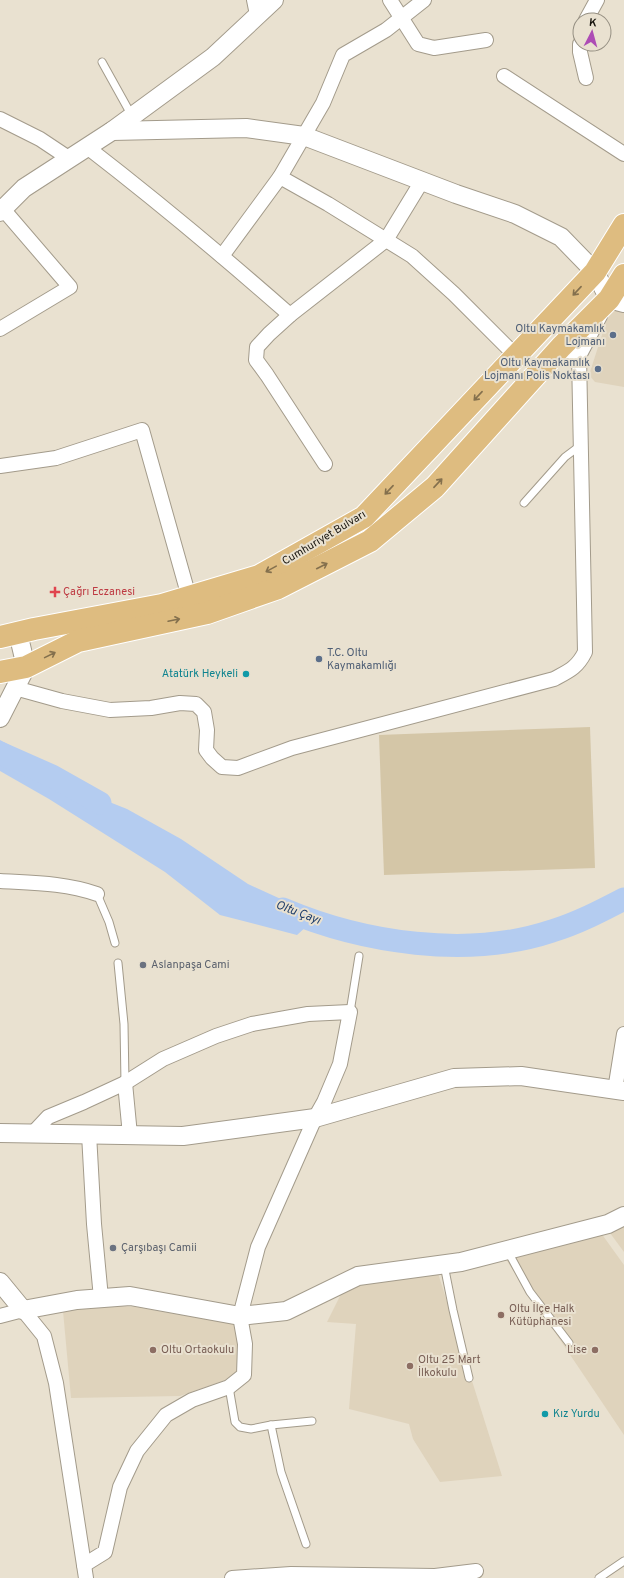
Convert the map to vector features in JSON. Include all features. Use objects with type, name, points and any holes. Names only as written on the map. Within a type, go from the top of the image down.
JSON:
[{"type":"main road","name":"Cumhuriyet Bulvarı","points":[[9,635],[162,605],[258,576],[364,517],[595,272],[624,225]]},
{"type":"main road","name":"Cumhuriyet Bulvarı","points":[[0,672],[26,667],[78,641],[207,613],[278,588],[370,541],[435,487],[570,352],[616,301],[624,275]]},
{"type":"street","points":[[0,329],[70,287],[2,210],[24,188],[112,131],[213,57],[256,8],[274,0]]},
{"type":"street","points":[[390,0],[418,44],[434,48],[486,40]]},
{"type":"street","points":[[222,256],[280,177],[323,103],[342,55],[386,30],[424,0]]},
{"type":"street","points":[[590,12],[597,0]]},
{"type":"street","points":[[580,52],[586,78]]},
{"type":"street","points":[[504,76],[624,154]]},
{"type":"street","points":[[0,119],[40,139],[70,159]]},
{"type":"street","points":[[112,131],[246,128],[304,136],[422,181],[515,214],[561,237],[595,272],[616,301]]},
{"type":"street","points":[[88,147],[154,199],[290,315]]},
{"type":"street","points":[[280,177],[328,204],[412,256],[454,294],[516,356]]},
{"type":"street","points":[[325,464],[268,375],[256,360],[257,347],[290,315],[386,240],[422,181]]},
{"type":"street","points":[[8,685],[62,701],[110,710],[150,708],[180,703],[196,704],[204,712],[207,730],[206,750],[222,767],[238,768],[292,748],[554,678],[570,671],[579,663],[585,652],[581,445],[570,352]]},
{"type":"street","points":[[0,466],[56,458],[142,430],[189,598]]},
{"type":"street","points":[[0,718],[8,685],[26,667],[9,635]]},
{"type":"street","points":[[0,881],[63,885],[97,894]]},
{"type":"street","points":[[33,1133],[48,1117],[125,1083],[163,1059],[216,1036],[252,1024],[308,1014],[350,1012],[340,1064],[258,1247],[240,1316],[244,1344],[244,1375],[229,1387],[192,1400],[166,1415],[137,1451],[120,1487],[105,1552],[85,1572]]},
{"type":"street","points":[[0,1133],[183,1136],[315,1118],[454,1078],[521,1076],[620,1090],[624,1034]]},
{"type":"street","points":[[125,1083],[130,1135]]},
{"type":"street","points":[[88,1134],[101,1298]]},
{"type":"street","points":[[0,1316],[77,1300],[130,1296],[240,1316],[286,1311],[358,1276],[461,1262],[608,1224],[624,1216]]},
{"type":"street","points":[[0,1282],[44,1336],[56,1383],[85,1572]]},
{"type":"street","points":[[232,1578],[291,1574],[435,1576],[476,1571]]},
{"type":"lane","points":[[102,62],[133,116]]},
{"type":"lane","points":[[524,503],[565,457],[581,445]]},
{"type":"lane","points":[[97,894],[109,922],[115,943]]},
{"type":"lane","points":[[350,1012],[359,956]]},
{"type":"lane","points":[[118,963],[124,1024],[125,1083]]},
{"type":"lane","points":[[507,1250],[530,1292],[569,1343]]},
{"type":"lane","points":[[444,1264],[469,1378]]},
{"type":"lane","points":[[229,1387],[235,1422],[240,1427],[251,1429],[271,1425],[312,1421]]},
{"type":"lane","points":[[271,1425],[281,1472],[306,1544]]},
{"type":"lane","points":[[599,1578],[624,1561]]},
{"type":"shaded area","name":"Oltu Kaymakamlık Lojmanı","points":[[611,307],[624,311],[624,387],[595,382],[589,375]]},
{"type":"shaded area","points":[[590,727],[595,868],[384,875],[379,735]]},
{"type":"shaded area","points":[[624,1225],[624,1252],[610,1233]]},
{"type":"shaded area","name":"Lise","points":[[601,1233],[624,1265],[624,1435],[505,1258]]},
{"type":"shaded area","name":"Oltu 25 Mart İlkokulu","points":[[437,1270],[502,1476],[440,1482],[413,1439],[409,1424],[349,1409],[356,1324],[327,1322],[344,1288]]},
{"type":"shaded area","name":"Oltu Ortaokulu","points":[[105,1305],[135,1307],[240,1325],[239,1375],[180,1396],[71,1398],[63,1311]]},
{"type":"water","points":[[0,740],[13,747],[64,784],[127,809],[181,839],[248,884],[318,916],[297,935],[220,915],[165,872],[49,799],[0,771]]},
{"type":"waterway","name":"Oltu Çayı","points":[[0,753],[52,776],[100,803]]},
{"type":"waterway","name":"Oltu Çayı","points":[[283,909],[314,921],[347,931],[381,938],[416,943],[451,945],[486,944],[520,939],[562,928],[580,921],[624,899]]},
{"type":"place","name":"Oltu Kaymakamlık Lojmanı","points":[[613,335]]},
{"type":"place","name":"Oltu Kaymakamlık Lojmanı Polis Noktası","points":[[598,369]]},
{"type":"place","name":"Çağrı Eczanesi","points":[[55,592]]},
{"type":"place","name":"T.C. Oltu Kaymakamlığı","points":[[319,659]]},
{"type":"place","name":"Atatürk Heykeli","points":[[246,674]]},
{"type":"place","name":"Aslanpaşa Cami","points":[[143,965]]},
{"type":"place","name":"Çarşıbaşı Camii","points":[[113,1248]]},
{"type":"place","name":"Oltu İlçe Halk Kütüphanesi","points":[[501,1315]]},
{"type":"place","name":"Oltu Ortaokulu","points":[[153,1350]]},
{"type":"place","name":"Lise","points":[[595,1350]]},
{"type":"place","name":"Oltu 25 Mart İlkokulu","points":[[410,1366]]},
{"type":"place","name":"Kız Yurdu","points":[[545,1414]]}]
